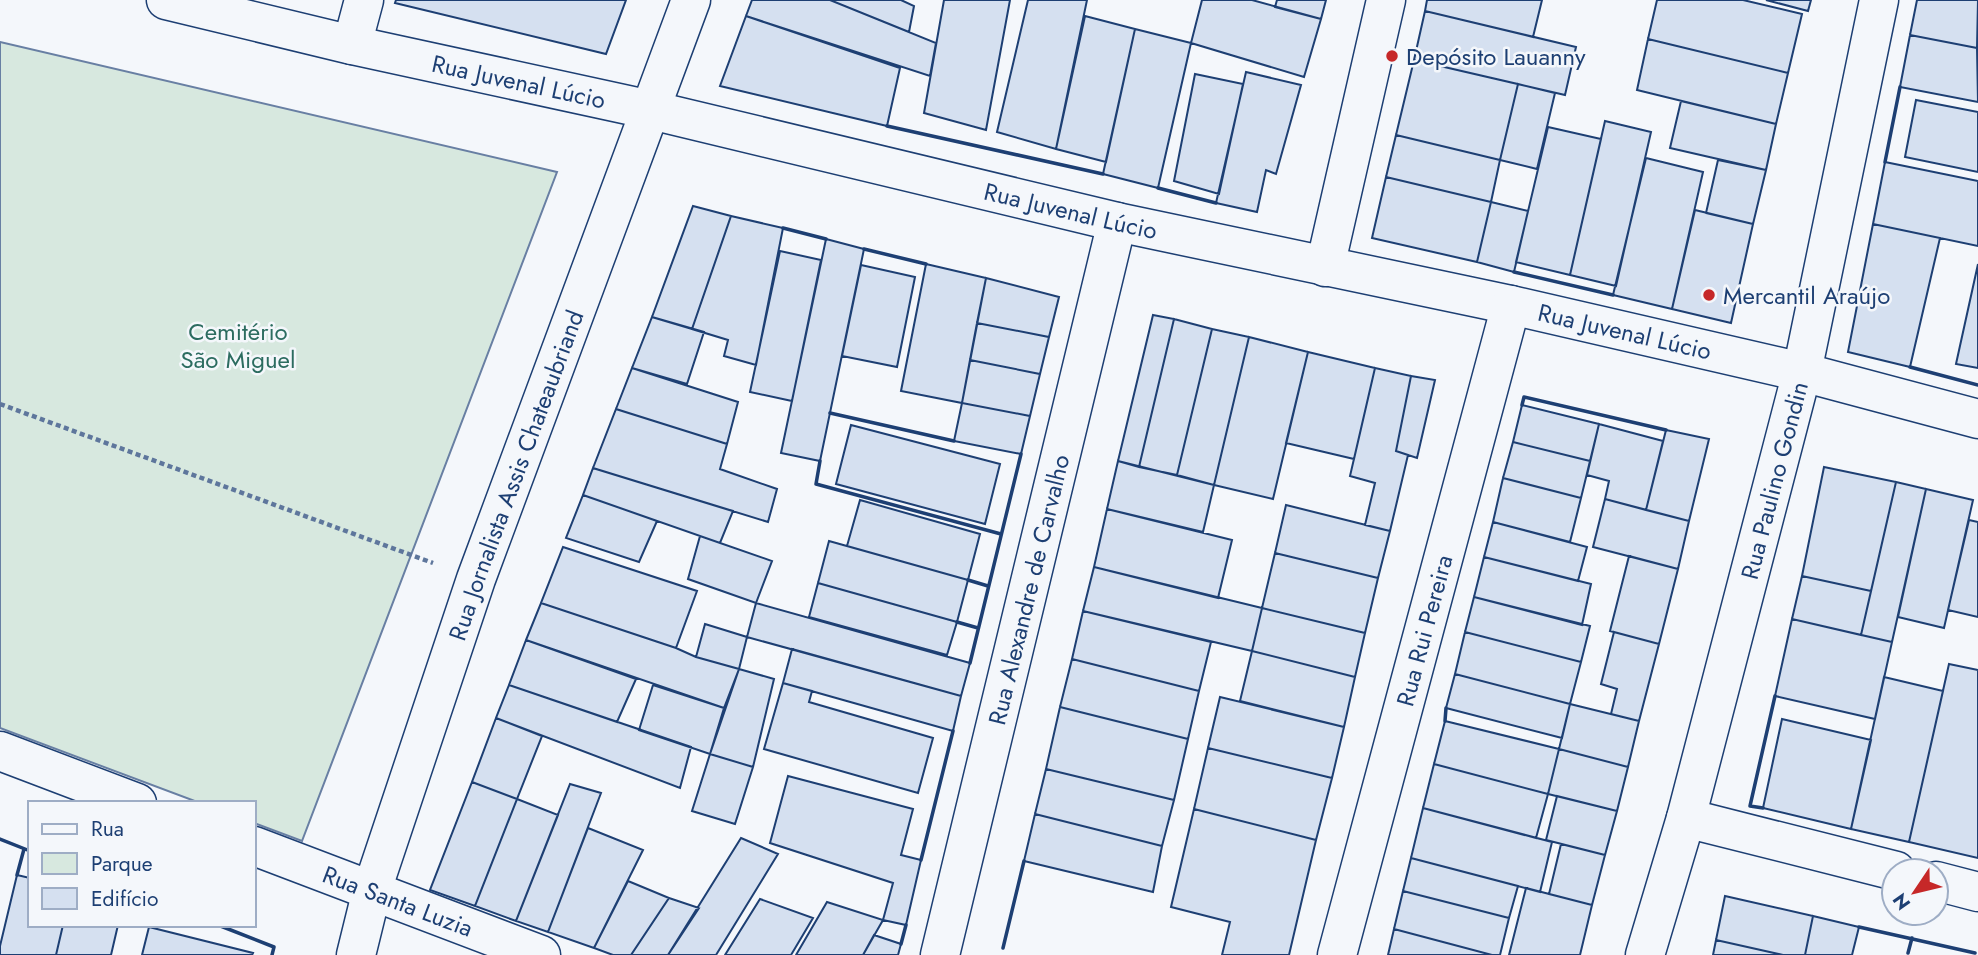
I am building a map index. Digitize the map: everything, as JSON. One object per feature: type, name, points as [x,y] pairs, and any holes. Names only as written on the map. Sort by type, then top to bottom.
[{"type":"street","name":"Rua Juvenal Lúcio","points":[[166,0],[352,45],[651,110],[1116,222],[1511,304],[1802,372],[1978,419]]},
{"type":"street","points":[[352,45],[364,0]]},
{"type":"street","name":"Rua Jornalista Assis Chateaubriand","points":[[356,955],[372,890],[476,579],[691,0]]},
{"type":"street","points":[[1325,267],[1386,0]]},
{"type":"street","name":"Rua Paulino Gondin","points":[[1645,955],[1686,818],[1802,372],[1879,0]]},
{"type":"street","name":"Rua Alexandre de Carvalho","points":[[940,955],[1116,222]]},
{"type":"street","name":"Rua Rui Pereira","points":[[1337,955],[1511,304]]},
{"type":"street","points":[[0,751],[132,801]]},
{"type":"street","points":[[1686,818],[1880,867]]},
{"type":"street","name":"Rua Santa Luzia","points":[[256,847],[541,955]]},
{"type":"street","points":[[1950,885],[1978,892]]},
{"type":"path","points":[[0,404],[476,579]]},
{"type":"green space","name":"Cemitério São Miguel","points":[[0,42],[557,172],[302,841],[256,824],[256,801],[195,801],[0,728]]},
{"type":"building","points":[[396,0],[626,0],[606,54],[395,3]]},
{"type":"building","points":[[752,0],[830,0],[936,43],[930,76],[746,16]]},
{"type":"building","points":[[830,0],[901,0],[914,6],[909,32]]},
{"type":"building","points":[[944,0],[1010,0],[986,130],[924,113]]},
{"type":"building","points":[[1028,0],[1087,0],[1056,149],[997,132]]},
{"type":"building","points":[[1202,0],[1252,0],[1321,19],[1304,77],[1191,43]]},
{"type":"building","points":[[1277,0],[1326,0],[1321,19],[1275,7]]},
{"type":"building","points":[[1427,0],[1542,0],[1533,37],[1425,11]]},
{"type":"building","points":[[1657,0],[1743,0],[1802,14],[1788,73],[1648,39]]},
{"type":"building","points":[[1766,0],[1811,0],[1808,11]]},
{"type":"building","points":[[1917,0],[1978,0],[1977,48],[1910,35]]},
{"type":"building","points":[[1425,11],[1576,47],[1565,95],[1414,60]]},
{"type":"building","points":[[746,16],[900,68],[887,126],[720,86]]},
{"type":"building","points":[[1085,16],[1135,29],[1106,162],[1056,149]]},
{"type":"building","points":[[1135,29],[1191,43],[1158,188],[1103,174]]},
{"type":"building","points":[[1910,35],[1977,48],[1978,102],[1900,87]]},
{"type":"building","points":[[1648,39],[1788,73],[1776,124],[1637,90]]},
{"type":"building","points":[[1414,60],[1518,84],[1500,160],[1396,135]]},
{"type":"building","points":[[1246,72],[1301,85],[1276,174],[1266,170],[1257,212],[1216,203]]},
{"type":"building","points":[[1195,74],[1243,84],[1219,194],[1174,181]]},
{"type":"building","points":[[1518,84],[1555,93],[1537,169],[1500,160]]},
{"type":"building","points":[[1916,100],[1978,112],[1978,172],[1905,157]]},
{"type":"building","points":[[1681,101],[1776,124],[1766,170],[1670,148]]},
{"type":"building","points":[[1605,121],[1651,132],[1616,286],[1570,275]]},
{"type":"building","points":[[1548,127],[1601,139],[1570,275],[1516,262]]},
{"type":"building","points":[[1396,135],[1500,160],[1491,202],[1386,177]]},
{"type":"building","points":[[1646,158],[1703,172],[1672,309],[1613,295]]},
{"type":"building","points":[[1718,160],[1766,170],[1753,224],[1706,213]]},
{"type":"building","points":[[1885,162],[1978,181],[1978,246],[1873,224]]},
{"type":"building","points":[[1386,177],[1491,202],[1477,262],[1372,238]]},
{"type":"building","points":[[1491,202],[1528,211],[1514,272],[1477,262]]},
{"type":"building","points":[[693,206],[731,216],[692,329],[652,317]]},
{"type":"building","points":[[1695,210],[1753,224],[1731,323],[1672,309]]},
{"type":"building","points":[[731,216],[783,228],[756,365],[724,356],[728,340],[692,329]]},
{"type":"building","points":[[1873,224],[1940,238],[1910,367],[1848,352]]},
{"type":"building","points":[[826,239],[864,249],[820,461],[781,453]]},
{"type":"building","points":[[780,251],[821,260],[792,401],[750,392]]},
{"type":"building","points":[[926,264],[986,278],[962,403],[901,391]]},
{"type":"building","points":[[1978,264],[1978,368],[1956,364]]},
{"type":"building","points":[[861,265],[915,277],[897,367],[842,356]]},
{"type":"building","points":[[986,278],[1059,297],[1049,337],[977,323]]},
{"type":"building","points":[[1153,315],[1174,319],[1139,467],[1118,461]]},
{"type":"building","points":[[652,317],[704,332],[687,384],[632,368]]},
{"type":"building","points":[[1174,319],[1212,329],[1177,475],[1139,467]]},
{"type":"building","points":[[977,323],[1049,337],[1040,374],[970,360]]},
{"type":"building","points":[[1212,329],[1249,337],[1214,485],[1177,475]]},
{"type":"building","points":[[1249,337],[1308,352],[1273,499],[1214,485]]},
{"type":"building","points":[[1308,352],[1375,368],[1354,459],[1286,443]]},
{"type":"building","points":[[970,360],[1040,374],[1030,416],[962,403]]},
{"type":"building","points":[[632,368],[738,402],[727,444],[616,409]]},
{"type":"building","points":[[1375,368],[1411,376],[1396,451],[1408,455],[1390,531],[1365,525],[1375,483],[1350,476]]},
{"type":"building","points":[[1411,376],[1435,380],[1417,458],[1396,451]]},
{"type":"building","points":[[962,403],[1030,416],[1021,454],[954,441]]},
{"type":"building","points":[[1522,405],[1599,424],[1590,461],[1513,442]]},
{"type":"building","points":[[616,409],[727,444],[720,469],[777,489],[768,522],[593,468]]},
{"type":"building","points":[[1599,424],[1663,441],[1646,510],[1605,499],[1609,481],[1587,475]]},
{"type":"building","points":[[851,425],[1000,464],[985,524],[836,484]]},
{"type":"building","points":[[1666,430],[1709,439],[1689,521],[1646,510]]},
{"type":"building","points":[[1513,442],[1590,461],[1581,498],[1503,478]]},
{"type":"building","points":[[1118,461],[1214,485],[1203,532],[1107,509]]},
{"type":"building","points":[[1824,467],[1896,482],[1871,591],[1802,576]]},
{"type":"building","points":[[593,468],[733,511],[720,543],[583,495]]},
{"type":"building","points":[[1503,478],[1581,498],[1570,542],[1493,522]]},
{"type":"building","points":[[1896,482],[1926,489],[1892,642],[1861,635]]},
{"type":"building","points":[[1926,489],[1973,500],[1944,628],[1898,617]]},
{"type":"building","points":[[583,495],[657,521],[639,562],[566,538]]},
{"type":"building","points":[[1605,499],[1689,521],[1678,569],[1593,547]]},
{"type":"building","points":[[860,500],[980,534],[968,580],[847,546]]},
{"type":"building","points":[[1286,505],[1390,531],[1378,578],[1275,553]]},
{"type":"building","points":[[1107,509],[1232,540],[1218,598],[1094,567]]},
{"type":"building","points":[[1969,520],[1978,522],[1978,617],[1948,610]]},
{"type":"building","points":[[1493,522],[1587,547],[1578,581],[1484,557]]},
{"type":"building","points":[[700,536],[772,561],[756,603],[688,579]]},
{"type":"building","points":[[829,541],[968,580],[957,622],[818,583]]},
{"type":"building","points":[[563,547],[697,591],[676,648],[541,603]]},
{"type":"building","points":[[1275,553],[1378,578],[1365,633],[1262,608]]},
{"type":"building","points":[[1629,556],[1678,569],[1659,644],[1610,631]]},
{"type":"building","points":[[1484,557],[1591,584],[1582,625],[1474,597]]},
{"type":"building","points":[[1094,567],[1262,608],[1252,651],[1083,611]]},
{"type":"building","points":[[1802,576],[1871,591],[1861,635],[1792,619]]},
{"type":"building","points":[[818,583],[957,622],[947,655],[809,617]]},
{"type":"building","points":[[1474,597],[1590,626],[1581,662],[1465,632]]},
{"type":"building","points":[[541,603],[696,657],[739,669],[724,708],[526,640]]},
{"type":"building","points":[[756,603],[970,663],[961,696],[747,637]]},
{"type":"building","points":[[1262,608],[1365,633],[1355,677],[1252,651]]},
{"type":"building","points":[[1083,611],[1211,642],[1199,691],[1072,659]]},
{"type":"building","points":[[1792,619],[1892,642],[1875,719],[1775,696]]},
{"type":"building","points":[[705,624],[747,637],[739,669],[696,657]]},
{"type":"building","points":[[1465,632],[1581,662],[1570,704],[1455,674]]},
{"type":"building","points":[[1614,632],[1659,644],[1639,721],[1611,714],[1617,689],[1601,684]]},
{"type":"building","points":[[526,640],[636,679],[617,722],[509,685]]},
{"type":"building","points":[[792,649],[961,696],[953,731],[783,683]]},
{"type":"building","points":[[1252,651],[1355,677],[1344,727],[1240,701]]},
{"type":"building","points":[[1072,659],[1199,691],[1188,739],[1060,707]]},
{"type":"building","points":[[1949,664],[1978,670],[1978,858],[1909,842]]},
{"type":"building","points":[[739,669],[774,679],[753,767],[710,754]]},
{"type":"building","points":[[1455,674],[1570,704],[1562,738],[1446,708]]},
{"type":"building","points":[[1884,677],[1943,691],[1909,842],[1851,829]]},
{"type":"building","points":[[783,683],[812,691],[809,702],[933,738],[918,793],[764,749]]},
{"type":"building","points":[[509,685],[691,747],[680,788],[496,718]]},
{"type":"building","points":[[653,685],[724,708],[710,754],[639,730]]},
{"type":"building","points":[[1220,697],[1344,727],[1332,778],[1208,748]]},
{"type":"building","points":[[1570,704],[1639,721],[1628,767],[1559,749]]},
{"type":"building","points":[[1060,707],[1188,739],[1174,800],[1046,769]]},
{"type":"building","points":[[496,718],[542,736],[517,799],[472,782]]},
{"type":"building","points":[[1782,719],[1871,740],[1851,829],[1763,808]]},
{"type":"building","points":[[1445,721],[1559,749],[1548,794],[1434,764]]},
{"type":"building","points":[[1208,748],[1332,778],[1316,840],[1194,809]]},
{"type":"building","points":[[1559,749],[1628,767],[1617,811],[1548,794]]},
{"type":"building","points":[[710,754],[753,767],[735,824],[692,811]]},
{"type":"building","points":[[1434,764],[1548,794],[1536,838],[1423,808]]},
{"type":"building","points":[[1046,769],[1174,800],[1162,846],[1035,814]]},
{"type":"building","points":[[788,776],[913,809],[901,855],[921,860],[906,925],[883,920],[893,883],[770,843]]},
{"type":"building","points":[[472,782],[517,799],[475,906],[430,890]]},
{"type":"building","points":[[570,784],[601,793],[548,932],[516,921]]},
{"type":"building","points":[[1557,796],[1617,811],[1605,855],[1546,840]]},
{"type":"building","points":[[517,799],[558,815],[516,921],[475,906]]},
{"type":"building","points":[[1423,808],[1552,842],[1540,892],[1411,858]]},
{"type":"building","points":[[1194,809],[1316,840],[1289,955],[1222,955],[1230,922],[1171,907]]},
{"type":"building","points":[[1035,814],[1162,846],[1153,892],[1024,861]]},
{"type":"building","points":[[588,828],[643,850],[594,948],[548,932]]},
{"type":"building","points":[[741,838],[778,854],[716,955],[668,955]]},
{"type":"building","points":[[1561,844],[1605,855],[1592,905],[1549,894]]},
{"type":"building","points":[[1411,858],[1518,886],[1509,918],[1403,891]]},
{"type":"building","points":[[17,875],[28,878],[28,927],[63,927],[56,955],[0,955]]},
{"type":"building","points":[[628,881],[669,898],[631,955],[613,955],[594,948]]},
{"type":"building","points":[[1526,888],[1592,905],[1580,955],[1509,955]]},
{"type":"building","points":[[1403,891],[1509,918],[1500,955],[1394,929]]},
{"type":"building","points":[[1725,896],[1813,916],[1805,955],[1783,955],[1716,940]]},
{"type":"building","points":[[669,898],[699,908],[668,955],[631,955]]},
{"type":"building","points":[[760,899],[813,918],[791,955],[725,955]]},
{"type":"building","points":[[827,902],[883,920],[863,955],[796,955]]},
{"type":"building","points":[[1813,916],[1859,927],[1852,955],[1805,955]]},
{"type":"building","points":[[63,927],[118,927],[111,955],[56,955]]},
{"type":"building","points":[[149,927],[253,953],[142,955]]},
{"type":"building","points":[[1394,929],[1492,955],[1388,955]]},
{"type":"building","points":[[874,935],[901,944],[898,955],[863,955]]},
{"type":"building","points":[[1716,940],[1783,955],[1713,955]]},
{"type":"wall","points":[[1885,162],[1900,87]]},
{"type":"wall","points":[[887,126],[1103,174]]},
{"type":"wall","points":[[1158,188],[1216,203]]},
{"type":"wall","points":[[783,228],[826,239]]},
{"type":"wall","points":[[864,249],[926,264]]},
{"type":"wall","points":[[1514,272],[1613,295]]},
{"type":"wall","points":[[1910,367],[1978,385]]},
{"type":"wall","points":[[1522,405],[1524,397],[1666,430]]},
{"type":"wall","points":[[830,413],[954,441]]},
{"type":"wall","points":[[970,663],[1021,454]]},
{"type":"wall","points":[[820,461],[816,484],[1001,534]]},
{"type":"wall","points":[[968,580],[988,586]]},
{"type":"wall","points":[[957,622],[978,628]]},
{"type":"wall","points":[[1763,808],[1750,806],[1775,696]]},
{"type":"wall","points":[[1445,721],[1446,708]]},
{"type":"wall","points":[[921,860],[953,731]]},
{"type":"wall","points":[[0,839],[28,850]]},
{"type":"wall","points":[[17,875],[24,849]]},
{"type":"wall","points":[[1003,948],[1024,861]]},
{"type":"wall","points":[[901,944],[906,925]]},
{"type":"wall","points":[[223,927],[274,947],[272,955]]},
{"type":"wall","points":[[1859,927],[1975,953]]},
{"type":"wall","points":[[1908,953],[1912,938]]},
{"type":"place","name":"Depósito Lauanny","points":[[1392,56]]},
{"type":"place","name":"Mercantil Araújo","points":[[1709,295]]}]
